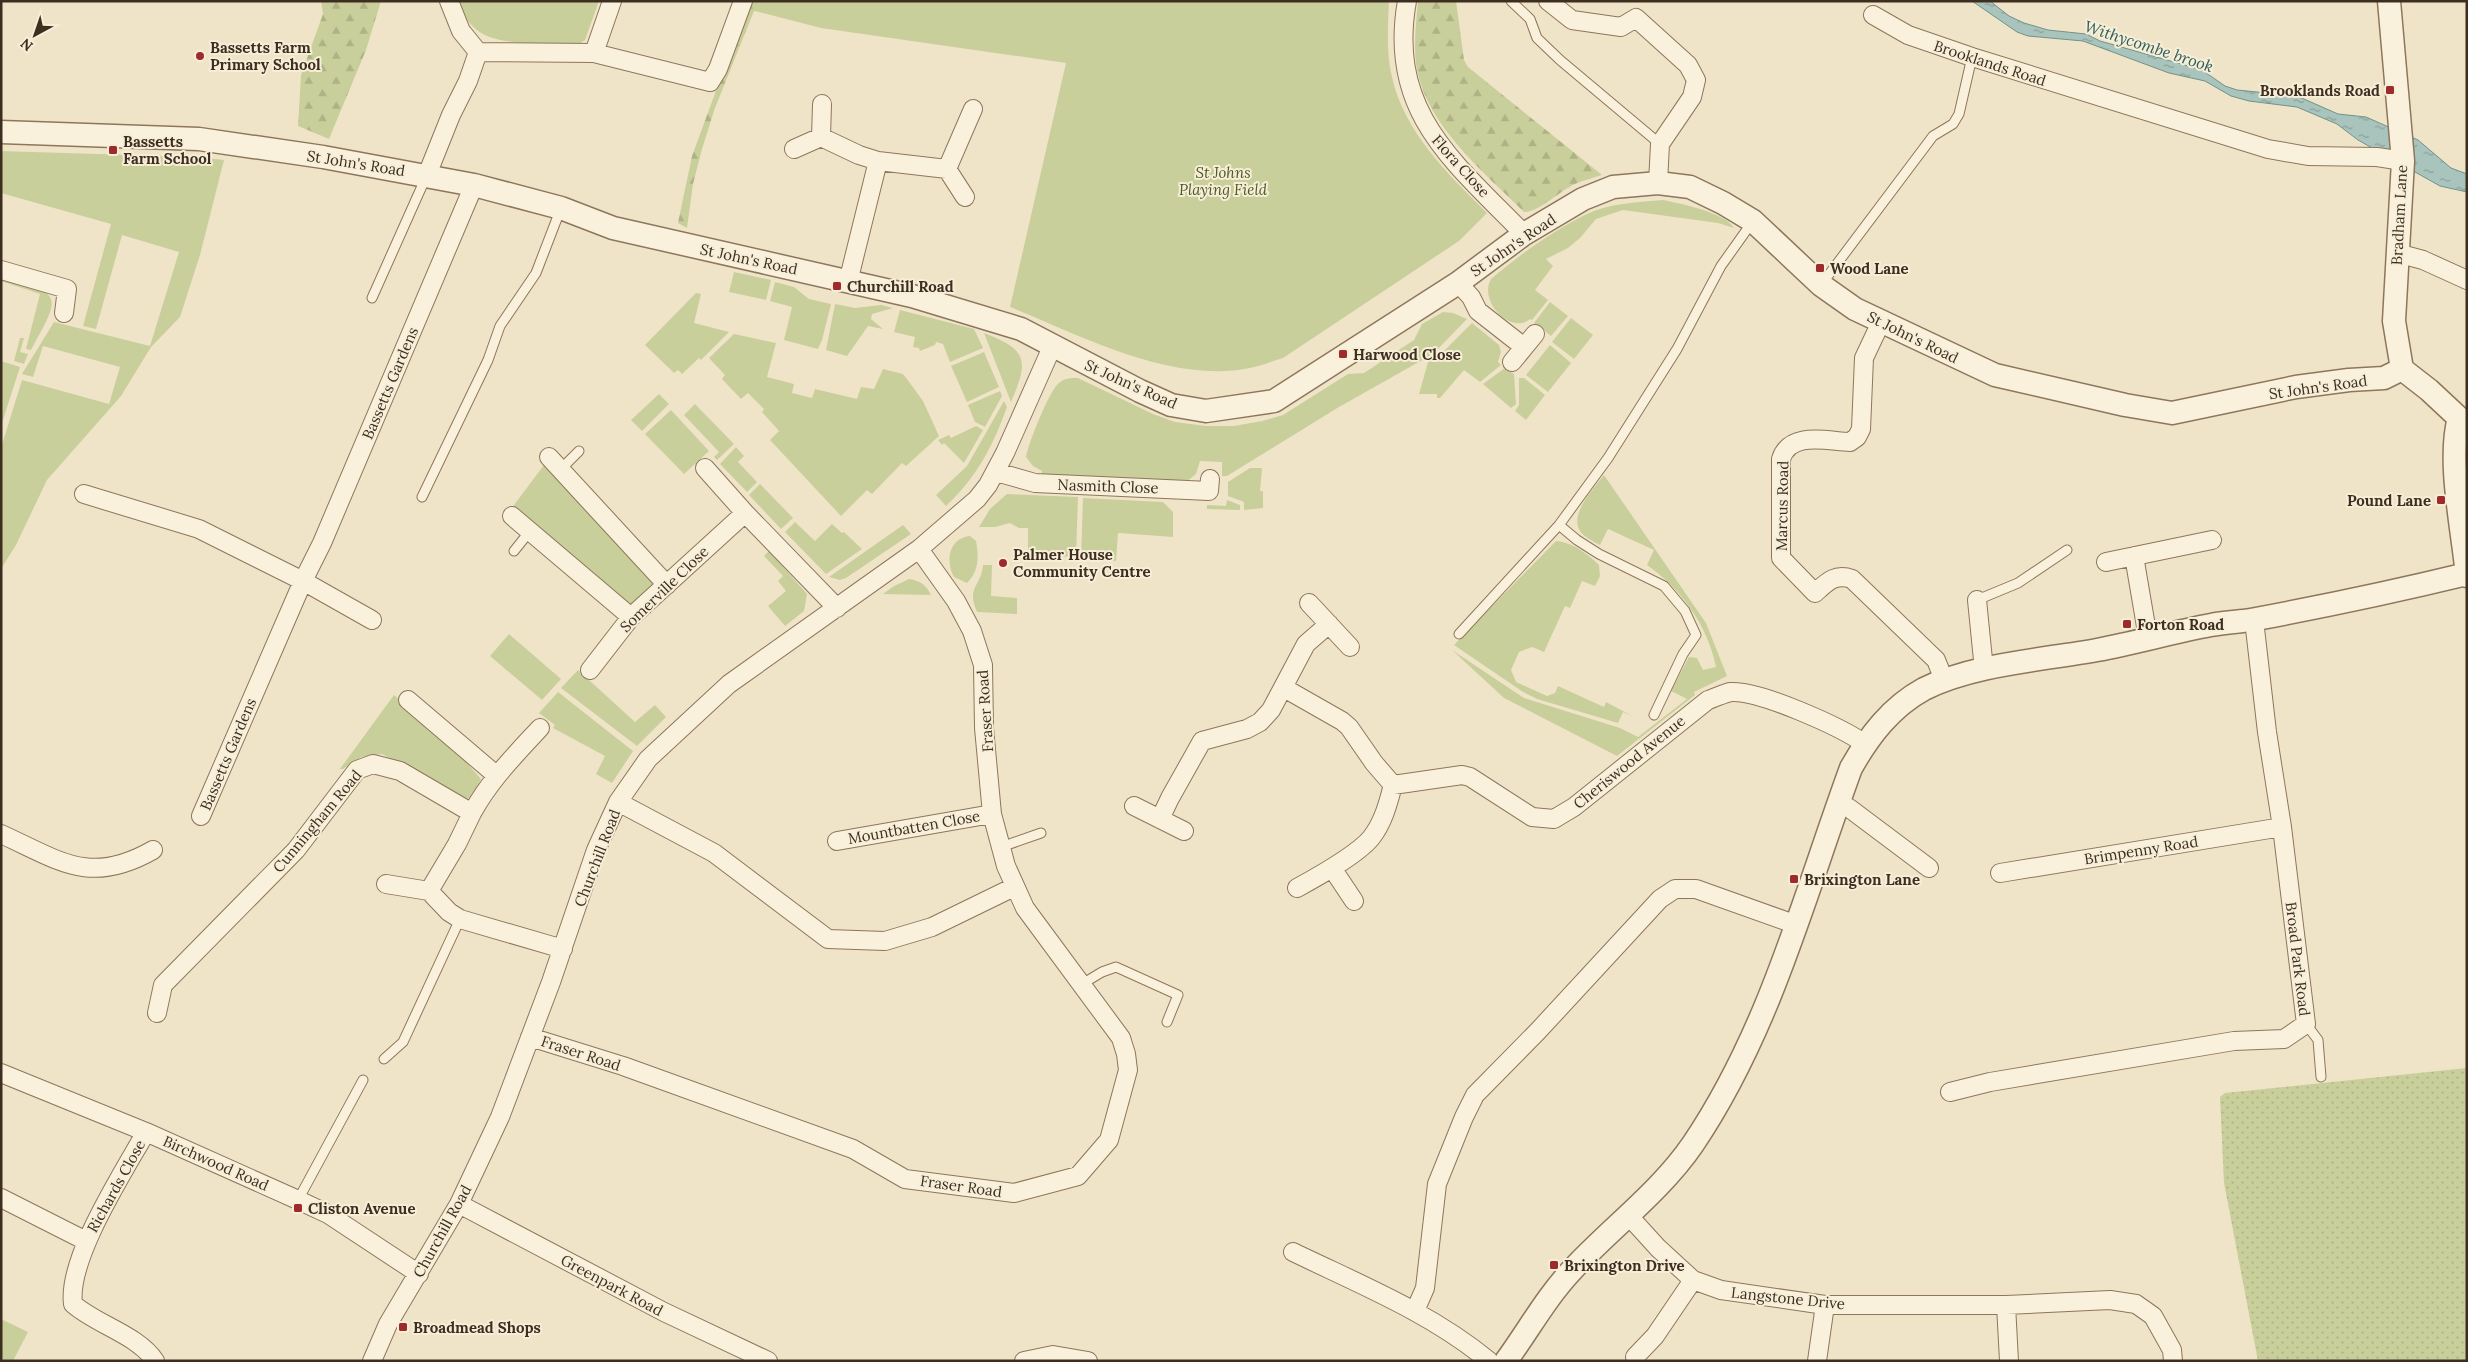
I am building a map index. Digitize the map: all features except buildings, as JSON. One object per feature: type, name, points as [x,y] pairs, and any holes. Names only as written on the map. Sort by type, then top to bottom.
[{"type":"street","points":[[449,1],[461,31],[478,52]]},
{"type":"street","points":[[594,53],[612,1]]},
{"type":"street","points":[[478,52],[594,53],[710,82],[718,69],[742,1]]},
{"type":"street","name":"Flora Close","points":[[1407,1],[1402,34],[1406,76],[1419,113],[1453,161],[1524,234]]},
{"type":"street","points":[[1548,1],[1572,20],[1621,27],[1636,18],[1688,65],[1696,80],[1692,97],[1660,144],[1658,183]]},
{"type":"street","name":"Bradham Lane","points":[[2389,1],[2403,162],[2394,321],[2402,369]]},
{"type":"street","name":"Brooklands Road","points":[[1873,16],[1908,35],[1972,57],[2268,150],[2308,156],[2377,157],[2403,162]]},
{"type":"street","points":[[427,175],[451,116],[468,81],[478,52]]},
{"type":"street","points":[[821,138],[822,104]]},
{"type":"street","points":[[947,170],[973,109]]},
{"type":"street","name":"St John's Road","points":[[1,132],[198,139],[427,175],[474,185],[561,208],[576,216],[622,230],[912,296],[1021,329],[1052,347],[1171,405],[1206,411],[1274,402],[1458,282],[1524,234],[1583,198],[1613,187],[1658,183],[1690,187],[1723,203],[1753,221],[1821,284],[1856,309],[1995,375],[2125,405],[2172,413],[2296,387],[2348,380],[2384,378],[2402,369]]},
{"type":"street","points":[[794,149],[821,138],[859,155],[878,161],[947,170],[965,197]]},
{"type":"street","points":[[848,282],[878,161]]},
{"type":"street","name":"Bassetts Gardens","points":[[201,816],[303,581],[326,535],[474,185]]},
{"type":"street","points":[[2397,253],[2423,260],[2467,280]]},
{"type":"street","points":[[1,270],[67,289],[64,313]]},
{"type":"street","points":[[1458,282],[1471,297],[1478,311],[1530,341],[1512,362]]},
{"type":"street","name":"Marcus Road","points":[[1881,322],[1864,358],[1861,429],[1857,437],[1850,442],[1797,441],[1788,446],[1783,452],[1781,459],[1781,558],[1815,593],[1831,579],[1842,575],[1852,579],[1936,660],[1944,680]]},
{"type":"street","name":"Churchill Road","points":[[375,1360],[388,1324],[459,1204],[500,1118],[563,949],[596,850],[618,802],[648,759],[729,684],[919,549],[976,499],[996,472],[1023,416],[1052,347]]},
{"type":"street","points":[[1506,1361],[1571,1270],[1628,1215],[1693,1144],[1735,1071],[1771,998],[1851,768],[1865,744],[1882,722],[1905,702],[1944,680],[1984,670],[2098,650],[2214,625],[2254,620],[2467,575],[2458,504],[2455,438],[2463,418],[2402,369]]},
{"type":"street","points":[[555,463],[667,585]]},
{"type":"street","points":[[705,468],[745,513],[837,608]]},
{"type":"street","name":"Nasmith Close","points":[[996,472],[1035,483],[1209,490],[1210,479]]},
{"type":"street","points":[[84,494],[200,529],[303,581],[372,620]]},
{"type":"street","name":"Somerville Close","points":[[590,670],[631,617],[745,513]]},
{"type":"street","points":[[512,516],[631,617]]},
{"type":"street","points":[[2106,562],[2212,540]]},
{"type":"street","name":"Fraser Road","points":[[530,1036],[623,1066],[853,1149],[905,1179],[1014,1193],[1078,1176],[1109,1140],[1128,1070],[1121,1038],[1025,908],[1014,887],[992,814],[984,728],[983,665],[972,631],[956,600],[919,549]]},
{"type":"street","points":[[2134,556],[2148,638]]},
{"type":"street","points":[[1977,600],[1984,670]]},
{"type":"street","points":[[1309,603],[1350,647]]},
{"type":"street","name":"Broad Park Road","points":[[1950,1092],[1990,1082],[2234,1041],[2284,1039],[2306,1024],[2254,620]]},
{"type":"street","points":[[1160,819],[1202,741],[1247,729],[1260,722],[1271,710],[1284,688],[1306,644],[1329,624]]},
{"type":"street","points":[[1284,688],[1342,720],[1393,785],[1383,818],[1370,839],[1332,868],[1298,888]]},
{"type":"street","name":"Cheriswood Avenue","points":[[1393,785],[1462,775],[1470,777],[1532,817],[1554,818],[1574,808],[1708,700],[1730,692],[1763,698],[1780,704],[1852,735],[1865,744]]},
{"type":"street","points":[[408,700],[496,775]]},
{"type":"street","points":[[429,891],[457,844],[484,791],[496,775],[540,728]]},
{"type":"street","name":"Cunningham Road","points":[[157,1013],[163,985],[296,850],[358,770],[373,764],[400,770],[472,814]]},
{"type":"street","points":[[618,802],[714,853],[828,939],[885,941],[932,927],[1014,887]]},
{"type":"street","points":[[1838,804],[1850,808],[1929,868]]},
{"type":"street","points":[[1134,806],[1184,832]]},
{"type":"street","name":"Mountbatten Close","points":[[837,841],[992,814]]},
{"type":"street","name":"Brimpenny Road","points":[[2000,873],[2282,827]]},
{"type":"street","points":[[1,834],[66,863],[86,869],[106,869],[134,861],[153,850]]},
{"type":"street","points":[[1332,868],[1354,901]]},
{"type":"street","points":[[386,884],[429,891],[448,912],[460,919],[563,949]]},
{"type":"street","points":[[1415,1311],[1425,1288],[1438,1184],[1464,1116],[1475,1094],[1538,1031],[1660,899],[1675,889],[1696,889],[1797,925]]},
{"type":"street","name":"Birchwood Road","points":[[1,1074],[146,1132],[298,1200],[335,1219],[419,1274]]},
{"type":"street","name":"Richards Close","points":[[146,1132],[86,1241],[72,1292],[74,1304],[86,1315],[140,1345],[155,1361]]},
{"type":"street","name":"Richards Close","points":[[1,1198],[86,1241]]},
{"type":"street","name":"Greenpark Road","points":[[459,1204],[664,1312],[768,1361]]},
{"type":"street","name":"Langstone Drive","points":[[1628,1215],[1658,1248],[1693,1280],[1721,1290],[1825,1305],[2006,1305],[2110,1300],[2136,1304],[2153,1316],[2172,1350],[2173,1361]]},
{"type":"street","points":[[1293,1252],[1415,1311],[1472,1346],[1489,1361]]},
{"type":"street","points":[[1635,1359],[1656,1336],[1693,1280]]},
{"type":"street","points":[[1817,1361],[1825,1305]]},
{"type":"street","points":[[2006,1305],[2009,1361]]},
{"type":"street","points":[[1024,1361],[1053,1355],[1088,1361]]},
{"type":"lane","points":[[1511,1],[1530,19],[1537,38],[1560,60],[1660,144]]},
{"type":"lane","points":[[1821,284],[1933,136],[1953,124],[1959,114],[1972,57]]},
{"type":"lane","points":[[372,298],[427,175]]},
{"type":"lane","points":[[422,497],[488,360],[500,326],[536,273],[561,208]]},
{"type":"lane","points":[[1459,634],[1560,525],[1608,458],[1678,349],[1720,266],[1753,221]]},
{"type":"lane","points":[[555,463],[579,451]]},
{"type":"lane","points":[[1560,525],[1577,540],[1599,554],[1664,586],[1685,611],[1696,635],[1682,654],[1654,715]]},
{"type":"lane","points":[[514,551],[530,531]]},
{"type":"lane","points":[[1977,600],[2018,583],[2067,550]]},
{"type":"lane","points":[[1001,847],[1041,833]]},
{"type":"lane","points":[[384,1059],[403,1042],[460,919]]},
{"type":"lane","points":[[1082,984],[1102,972],[1116,967],[1178,995],[1167,1022]]},
{"type":"lane","points":[[2306,1024],[2318,1040],[2321,1078]]},
{"type":"lane","points":[[298,1200],[363,1080]]},
{"type":"green space","points":[[321,1],[381,1],[366,50],[329,139],[298,126],[301,75],[323,14]]},
{"type":"green space","points":[[456,1],[599,1],[585,40],[577,45],[510,42],[486,35],[471,24],[462,13]]},
{"type":"green space","points":[[749,1],[760,1],[754,11],[715,108],[693,184],[687,228],[678,223],[692,156]]},
{"type":"green space","name":"St Johns Playing Field","points":[[751,1],[1389,1],[1389,59],[1398,97],[1417,134],[1443,168],[1487,213],[1459,241],[1283,358],[1250,368],[1220,371],[1189,369],[1158,363],[1097,343],[1010,307],[1066,63],[821,28],[747,9]]},
{"type":"green space","points":[[1418,1],[1456,1],[1464,60],[1468,67],[1602,175],[1575,184],[1536,209],[1524,212],[1460,148],[1445,130],[1433,111],[1423,91],[1417,70],[1415,36]]},
{"type":"green space","points":[[1,151],[196,157],[224,160],[200,255],[180,317],[151,347],[121,396],[47,480],[16,545],[1,569],[1,448],[22,380],[109,404],[120,367],[43,346],[33,377],[22,374],[54,322],[150,346],[179,252],[122,235],[96,329],[83,326],[111,224],[1,193]]},
{"type":"green space","points":[[1663,200],[1712,213],[1729,222],[1734,228],[1718,223],[1623,210],[1596,219],[1580,238],[1568,248],[1546,259],[1553,266],[1535,290],[1548,300],[1532,320],[1514,323],[1499,314],[1493,306],[1488,288],[1491,279],[1550,235],[1575,220],[1605,207]]},
{"type":"green space","points":[[734,272],[771,280],[766,300],[729,292]]},
{"type":"green space","points":[[1,276],[36,288],[46,293],[51,299],[48,317],[31,350],[26,349],[40,294],[1,281]]},
{"type":"green space","points":[[775,282],[794,287],[809,299],[831,304],[818,349],[784,340],[792,307],[770,301]]},
{"type":"green space","points":[[696,293],[701,294],[694,323],[729,332],[701,360],[699,358],[682,374],[678,370],[674,373],[645,345]]},
{"type":"green space","points":[[1550,302],[1568,316],[1551,336],[1534,323]]},
{"type":"green space","points":[[835,304],[855,308],[881,305],[893,308],[872,314],[871,319],[883,329],[868,326],[847,356],[826,350]]},
{"type":"green space","points":[[900,310],[974,329],[983,348],[950,362],[943,344],[936,342],[935,345],[920,351],[919,348],[913,347],[915,337],[894,332]]},
{"type":"green space","points":[[1443,312],[1453,313],[1467,319],[1433,354],[1339,407],[1227,476],[1222,476],[1222,462],[1200,461],[1196,474],[1186,482],[1042,476],[1042,471],[1033,466],[1026,457],[1035,429],[1050,395],[1059,383],[1066,379],[1078,378],[1153,414],[1175,422],[1206,426],[1234,426],[1283,415],[1348,374],[1364,373],[1414,340],[1422,324]]},
{"type":"green space","points":[[1571,318],[1593,335],[1574,359],[1552,342]]},
{"type":"green space","points":[[1472,323],[1499,345],[1501,352],[1498,362],[1501,365],[1480,382],[1464,370],[1440,398],[1437,398],[1437,394],[1419,394],[1428,362],[1438,357]]},
{"type":"green space","points":[[984,333],[1009,345],[1017,351],[1021,358],[1021,376],[1011,402]]},
{"type":"green space","points":[[734,334],[776,343],[767,377],[794,384],[792,393],[812,398],[815,389],[857,399],[861,387],[874,389],[883,369],[903,374],[923,401],[939,436],[906,466],[902,463],[872,494],[867,490],[841,516],[770,440],[779,431],[762,412],[764,409],[748,393],[741,399],[722,379],[725,375],[709,358]]},
{"type":"green space","points":[[20,338],[24,338],[20,352],[28,354],[24,364],[14,361]]},
{"type":"green space","points":[[1550,345],[1571,363],[1548,392],[1526,375]]},
{"type":"green space","points":[[984,352],[999,387],[967,402],[951,366]]},
{"type":"green space","points":[[1,361],[20,367],[1,426]]},
{"type":"green space","points":[[1505,368],[1514,374],[1516,404],[1511,408],[1483,384]]},
{"type":"green space","points":[[1519,378],[1524,378],[1545,395],[1526,420],[1515,411],[1519,405]]},
{"type":"green space","points":[[1000,391],[1002,396],[985,427],[975,422],[968,405]]},
{"type":"green space","points":[[659,394],[669,404],[642,431],[631,420]]},
{"type":"green space","points":[[1004,401],[1007,407],[981,464],[965,486],[946,506],[936,495],[967,466]]},
{"type":"green space","points":[[695,404],[734,444],[717,460],[714,457],[719,452],[684,415]]},
{"type":"green space","points":[[671,410],[709,451],[684,474],[645,434]]},
{"type":"green space","points":[[976,426],[983,430],[964,463],[944,443],[942,445],[938,440],[949,435],[951,438]]},
{"type":"green space","points":[[736,447],[744,456],[738,462],[757,482],[747,492],[720,464]]},
{"type":"green space","points":[[544,465],[652,581],[652,587],[635,604],[629,606],[511,509]]},
{"type":"green space","points":[[1250,468],[1262,468],[1260,491],[1263,491],[1263,508],[1244,510],[1244,502],[1228,496],[1228,482]]},
{"type":"green space","points":[[1604,475],[1706,623],[1727,676],[1694,692],[1695,695],[1617,756],[1504,698],[1452,650],[1524,698],[1620,728],[1638,737],[1687,699],[1671,691],[1689,657],[1697,658],[1703,670],[1716,667],[1707,637],[1700,623],[1682,597],[1647,565],[1654,550],[1608,529],[1600,545],[1580,531],[1577,524],[1580,509]]},
{"type":"green space","points":[[760,484],[793,518],[781,529],[749,495]]},
{"type":"green space","points":[[1007,494],[1078,497],[1076,557],[1028,555],[1028,528],[1019,528],[1010,523],[995,527],[979,527],[990,509]]},
{"type":"green space","points":[[1083,498],[1163,502],[1173,512],[1173,537],[1118,533],[1116,561],[1081,559]]},
{"type":"green space","points":[[1227,500],[1240,505],[1240,510],[1207,509],[1207,505],[1226,506]]},
{"type":"green space","points":[[795,522],[815,541],[832,524],[842,533],[844,532],[862,549],[826,574],[785,532]]},
{"type":"green space","points":[[903,525],[911,534],[846,578],[840,580],[829,577]]},
{"type":"green space","points":[[970,536],[976,541],[978,558],[974,574],[967,583],[954,577],[951,571],[950,558],[953,546],[957,541]]},
{"type":"green space","points":[[1556,541],[1574,546],[1590,557],[1599,565],[1600,576],[1595,586],[1582,581],[1570,608],[1565,606],[1544,652],[1532,647],[1519,652],[1511,670],[1516,682],[1547,696],[1555,693],[1558,686],[1604,707],[1606,702],[1634,717],[1623,712],[1618,723],[1537,699],[1523,692],[1454,645]]},
{"type":"green space","points":[[769,551],[807,594],[804,611],[785,626],[768,606],[786,591],[778,581],[783,576],[764,556]]},
{"type":"green space","points":[[983,565],[992,565],[991,596],[1017,598],[1017,614],[977,612],[973,597]]},
{"type":"green space","points":[[909,579],[923,584],[931,595],[883,594],[894,586]]},
{"type":"green space","points":[[509,634],[561,679],[542,700],[490,656]]},
{"type":"green space","points":[[578,670],[635,722],[655,705],[666,717],[637,746],[561,688]]},
{"type":"green space","points":[[558,692],[633,751],[612,783],[596,774],[605,756],[553,728],[555,725],[539,713]]},
{"type":"green space","points":[[394,695],[464,760],[481,779],[473,796],[467,799],[458,796],[382,754],[361,757],[340,769]]},
{"type":"green space","points":[[2467,1068],[2467,1361],[2258,1361],[2224,1183],[2220,1097],[2225,1093]]},
{"type":"green space","points":[[1,1319],[28,1332],[13,1361],[1,1361]]},
{"type":"water","points":[[1972,1],[1990,1],[2009,16],[2024,23],[2048,30],[2086,34],[2100,41],[2202,70],[2225,86],[2237,90],[2277,94],[2288,92],[2338,114],[2366,117],[2418,140],[2451,168],[2467,174],[2467,192],[2440,186],[2358,140],[2337,124],[2297,107],[2249,101],[2231,96],[2205,81],[2169,73],[2083,41],[2028,36],[2017,32]]},
{"type":"place","name":"Bassetts Farm Primary School","points":[[200,56]]},
{"type":"place","name":"Brooklands Road","points":[[2390,90]]},
{"type":"place","name":"Bassetts Farm School","points":[[113,150]]},
{"type":"place","name":"Wood Lane","points":[[1820,268]]},
{"type":"place","name":"Churchill Road","points":[[837,286]]},
{"type":"place","name":"Harwood Close","points":[[1343,354]]},
{"type":"place","name":"Pound Lane","points":[[2441,500]]},
{"type":"place","name":"Palmer House Community Centre","points":[[1003,563]]},
{"type":"place","name":"Forton Road","points":[[2127,624]]},
{"type":"place","name":"Brixington Lane","points":[[1794,879]]},
{"type":"place","name":"Cliston Avenue","points":[[298,1208]]},
{"type":"place","name":"Brixington Drive","points":[[1554,1265]]},
{"type":"place","name":"Broadmead Shops","points":[[403,1327]]},
{"type":"water label","name":"Withycombe brook","points":[[2149,46]]}]
